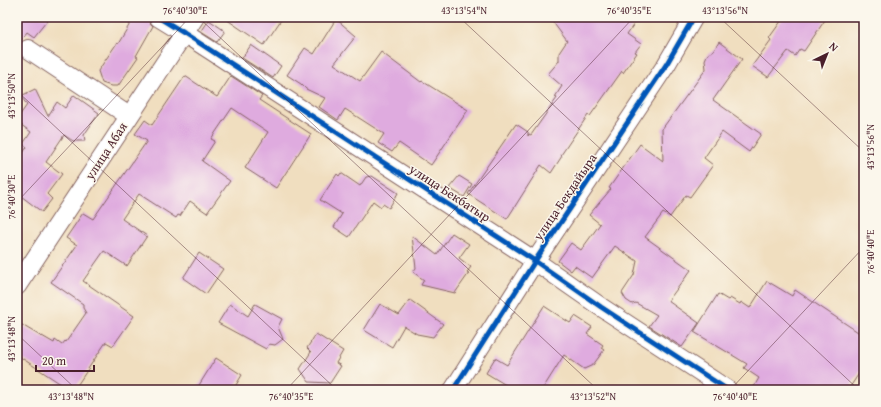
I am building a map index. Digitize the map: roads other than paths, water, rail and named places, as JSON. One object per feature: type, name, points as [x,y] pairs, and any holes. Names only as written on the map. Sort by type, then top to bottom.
[{"type":"street","name":"улица Бекбатыр","points":[[158,17],[535,261],[601,307],[728,390]]},
{"type":"street","name":"улица Абая","points":[[17,286],[195,17]]},
{"type":"street","name":"улица Бекдайыра","points":[[453,390],[535,261],[666,65],[694,17]]},
{"type":"street","points":[[28,49],[129,116]]}]
